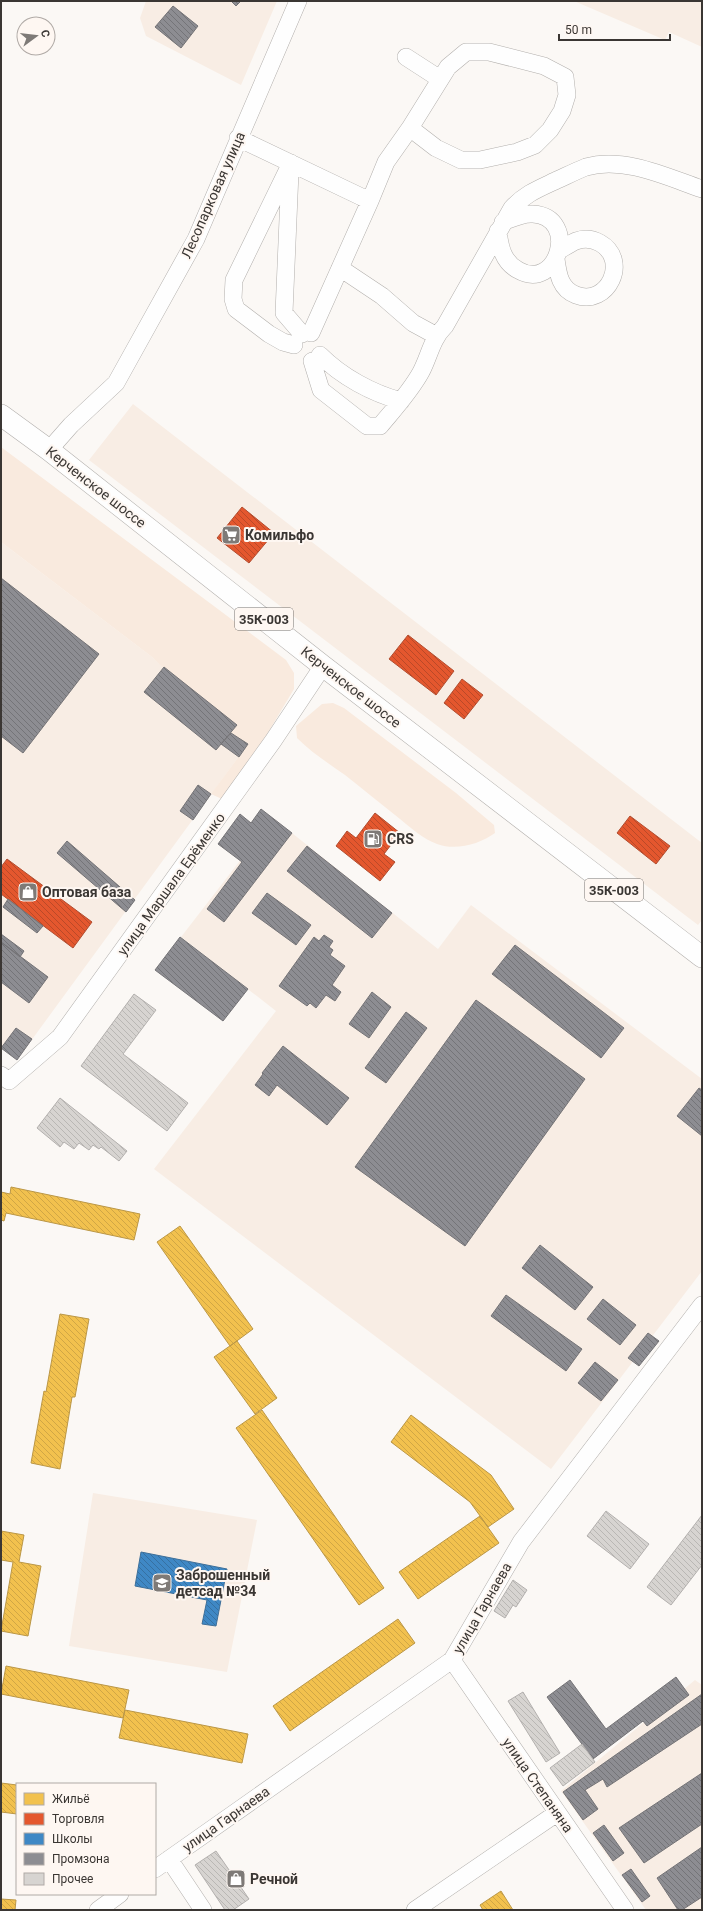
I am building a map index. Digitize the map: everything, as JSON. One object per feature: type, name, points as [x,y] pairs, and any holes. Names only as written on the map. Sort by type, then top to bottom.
[{"type":"main road","name":"Керченское шоссе","points":[[1,415],[49,450],[323,666],[702,957]]},
{"type":"street","name":"Лесопарковая улица","points":[[49,450],[71,425],[116,383],[196,239],[298,1]]},
{"type":"street","points":[[291,163],[234,280],[233,299],[236,309],[269,334],[283,342],[302,338],[319,338],[322,351],[316,358],[307,361],[299,358],[296,354],[302,338],[340,268],[386,162],[410,128],[448,67],[466,52],[488,52],[544,66],[565,77],[567,95],[562,111],[550,130],[535,145],[517,152],[480,160],[461,160],[436,148],[410,128]]},
{"type":"street","points":[[406,57],[440,79]]},
{"type":"street","points":[[238,138],[370,201]]},
{"type":"street","points":[[291,163],[284,313],[302,338]]},
{"type":"street","points":[[316,358],[321,390],[367,426],[380,426],[408,393],[421,370],[435,335],[445,326],[501,226],[512,208],[523,196],[586,167],[601,164],[630,166],[658,173],[702,189]]},
{"type":"street","points":[[524,214],[543,216],[551,222],[557,230],[560,240],[558,255],[550,267],[541,272],[531,274],[512,268],[506,260],[499,242],[501,226],[524,214]]},
{"type":"street","points":[[340,268],[382,296],[413,323],[435,335]]},
{"type":"street","points":[[316,358],[384,396],[401,401]]},
{"type":"street","name":"улица Маршала Ерёменко","points":[[1,1075],[9,1081],[60,1037],[274,741],[323,666]]},
{"type":"street","name":"улица Гарнаева","points":[[156,1868],[452,1660],[521,1542],[702,1305]]},
{"type":"street","name":"улица Степаняна","points":[[452,1660],[625,1910]]},
{"type":"street","points":[[415,1910],[557,1812]]},
{"type":"street","points":[[169,1859],[203,1910]]},
{"type":"street","points":[[98,1910],[119,1895]]},
{"type":"shaded area","points":[[146,1],[277,1],[241,85],[146,36],[140,18]]},
{"type":"shaded area","points":[[574,1],[702,1],[702,47],[669,32],[665,40]]},
{"type":"shaded area","points":[[133,404],[702,843],[702,920],[698,925],[89,460]]},
{"type":"shaded area","points":[[1,447],[286,660],[294,673],[294,689],[257,751],[222,799],[211,794],[248,744],[231,733],[152,657],[1,542]]},
{"type":"shaded area","points":[[1,542],[152,657],[248,744],[17,1060],[1,1048]]},
{"type":"shaded area","points":[[333,703],[344,708],[456,793],[494,825],[495,833],[489,837],[468,845],[452,847],[432,842],[417,833],[345,775],[314,753],[297,738],[296,726],[322,704]]},
{"type":"shaded area","points":[[273,818],[438,949],[471,905],[702,1079],[702,1271],[551,1469],[154,1169],[276,1011],[181,937]]},
{"type":"shaded area","name":"Заброшенный детсад №34","points":[[93,1493],[257,1520],[227,1672],[69,1646]]},
{"type":"shaded area","points":[[695,1680],[702,1685],[702,1910],[646,1910],[561,1791]]},
{"type":"building: Жильё","points":[[11,1187],[140,1214],[134,1240],[6,1213],[4,1221],[1,1220],[1,1192],[10,1194]]},
{"type":"building: Жильё","points":[[180,1226],[253,1329],[230,1346],[157,1242]]},
{"type":"building: Жильё","points":[[60,1314],[89,1319],[75,1397],[72,1397],[60,1469],[31,1463]]},
{"type":"building: Жильё","points":[[237,1341],[277,1398],[255,1414],[214,1357]]},
{"type":"building: Жильё","points":[[262,1410],[384,1588],[359,1605],[236,1428]]},
{"type":"building: Жильё","points":[[411,1415],[491,1475],[514,1509],[488,1527],[470,1502],[391,1442]]},
{"type":"building: Жильё","points":[[480,1516],[499,1543],[418,1599],[399,1572]]},
{"type":"building: Жильё","points":[[1,1531],[24,1535],[19,1562],[41,1566],[28,1636],[1,1631],[13,1562],[1,1560]]},
{"type":"building: Жильё","points":[[398,1619],[415,1643],[290,1731],[273,1706]]},
{"type":"building: Жильё","points":[[6,1666],[129,1690],[123,1718],[1,1694]]},
{"type":"building: Жильё","points":[[125,1710],[248,1734],[242,1763],[119,1738]]},
{"type":"building: Жильё","points":[[1,1783],[16,1785],[16,1814],[1,1812]]},
{"type":"building: Жильё","points":[[501,1891],[513,1910],[483,1910],[480,1905]]},
{"type":"building: Жильё","points":[[1,1899],[16,1900],[15,1910],[1,1910]]},
{"type":"building: Торговля","points":[[242,507],[274,533],[249,563],[217,538]]},
{"type":"building: Торговля","points":[[408,635],[454,671],[436,695],[389,659]]},
{"type":"building: Торговля","points":[[462,679],[483,695],[464,719],[444,703]]},
{"type":"building: Торговля","points":[[375,813],[400,833],[384,854],[395,862],[380,881],[336,846],[347,831],[356,838]]},
{"type":"building: Торговля","points":[[630,816],[670,846],[656,864],[617,833]]},
{"type":"building: Торговля","points":[[7,859],[92,922],[73,948],[1,894],[1,867]]},
{"type":"building: Школы","points":[[141,1552],[227,1569],[216,1626],[202,1624],[207,1600],[135,1586]]},
{"type":"building: Промзона","points":[[231,1],[241,1],[236,6]]},
{"type":"building: Промзона","points":[[173,6],[198,26],[181,48],[155,27]]},
{"type":"building: Промзона","points":[[1,578],[99,654],[23,753],[1,736]]},
{"type":"building: Промзона","points":[[164,667],[237,725],[216,750],[144,692]]},
{"type":"building: Промзона","points":[[231,733],[248,744],[239,757],[221,744]]},
{"type":"building: Промзона","points":[[198,785],[211,794],[193,820],[180,811]]},
{"type":"building: Промзона","points":[[261,809],[292,833],[224,922],[207,909],[242,862],[218,844],[240,814],[251,823]]},
{"type":"building: Промзона","points":[[67,841],[135,900],[126,912],[57,853]]},
{"type":"building: Промзона","points":[[307,846],[392,913],[372,938],[287,871]]},
{"type":"building: Промзона","points":[[267,893],[311,925],[296,945],[252,913]]},
{"type":"building: Промзона","points":[[8,899],[43,926],[37,933],[3,907]]},
{"type":"building: Промзона","points":[[1,934],[24,951],[20,957],[1,942]]},
{"type":"building: Промзона","points":[[324,935],[333,941],[329,947],[333,950],[330,955],[345,966],[332,985],[341,992],[335,1001],[326,995],[316,1008],[310,1003],[307,1006],[279,986],[314,937],[319,941]]},
{"type":"building: Промзона","points":[[180,937],[248,989],[223,1021],[155,970]]},
{"type":"building: Промзона","points":[[1,942],[48,977],[29,1003],[1,982]]},
{"type":"building: Промзона","points":[[515,945],[624,1028],[601,1058],[492,974]]},
{"type":"building: Промзона","points":[[372,992],[391,1007],[369,1038],[349,1024]]},
{"type":"building: Промзона","points":[[476,1000],[585,1079],[465,1246],[355,1167]]},
{"type":"building: Промзона","points":[[406,1012],[427,1028],[386,1083],[365,1068]]},
{"type":"building: Промзона","points":[[16,1028],[32,1039],[17,1060],[1,1048]]},
{"type":"building: Промзона","points":[[283,1046],[349,1098],[327,1125],[277,1085],[269,1096],[255,1085],[263,1074],[262,1073]]},
{"type":"building: Промзона","points":[[699,1088],[702,1090],[702,1136],[677,1116]]},
{"type":"building: Промзона","points":[[540,1245],[593,1287],[575,1310],[522,1268]]},
{"type":"building: Промзона","points":[[506,1295],[582,1349],[566,1371],[491,1316]]},
{"type":"building: Промзона","points":[[603,1299],[636,1325],[620,1345],[587,1319]]},
{"type":"building: Промзона","points":[[648,1333],[659,1341],[639,1366],[628,1358]]},
{"type":"building: Промзона","points":[[595,1362],[618,1380],[601,1401],[578,1383]]},
{"type":"building: Промзона","points":[[676,1677],[689,1695],[647,1726],[643,1721],[593,1759],[547,1697],[570,1680],[606,1729]]},
{"type":"building: Промзона","points":[[702,1694],[702,1724],[607,1787],[603,1779],[585,1790],[598,1809],[583,1820],[563,1792]]},
{"type":"building: Промзона","points":[[702,1773],[702,1824],[644,1863],[619,1828]]},
{"type":"building: Промзона","points":[[604,1825],[624,1853],[613,1861],[593,1833]]},
{"type":"building: Промзона","points":[[702,1847],[702,1897],[682,1910],[678,1910],[657,1878]]},
{"type":"building: Промзона","points":[[631,1869],[650,1896],[642,1902],[622,1875]]},
{"type":"building: Прочее","points":[[134,994],[156,1010],[123,1054],[188,1103],[167,1131],[81,1066]]},
{"type":"building: Прочее","points":[[60,1098],[127,1151],[119,1161],[101,1147],[99,1149],[93,1145],[89,1150],[79,1143],[74,1149],[64,1142],[60,1147],[37,1128]]},
{"type":"building: Прочее","points":[[606,1511],[649,1544],[630,1569],[587,1536]]},
{"type":"building: Прочее","points":[[702,1515],[702,1565],[671,1605],[647,1587]]},
{"type":"building: Прочее","points":[[513,1580],[527,1590],[516,1607],[513,1605],[505,1618],[494,1611]]},
{"type":"building: Прочее","points":[[523,1692],[560,1753],[546,1762],[508,1701]]},
{"type":"building: Прочее","points":[[582,1744],[595,1762],[563,1786],[550,1768]]},
{"type":"building: Прочее","points":[[216,1851],[249,1899],[233,1910],[225,1910],[195,1865]]},
{"type":"place","name":"Комильфо","points":[[231,535]]},
{"type":"place","name":"CRS","points":[[373,839]]},
{"type":"place","name":"Оптовая база","points":[[28,892]]},
{"type":"place","name":"Заброшенный детсад №34","points":[[162,1583]]},
{"type":"place","name":"Речной","points":[[236,1879]]}]
